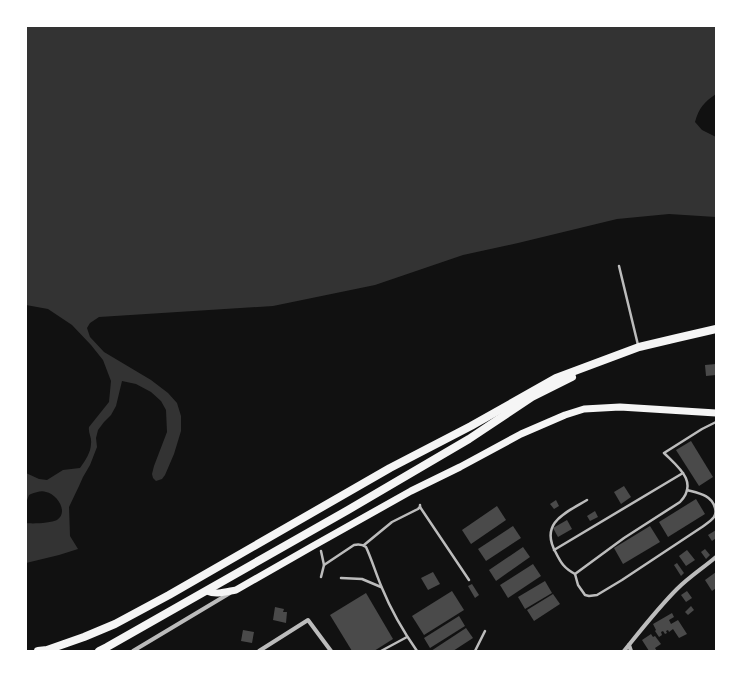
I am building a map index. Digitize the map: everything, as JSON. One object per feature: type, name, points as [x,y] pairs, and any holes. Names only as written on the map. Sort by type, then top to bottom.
[{"type":"highway","points":[[99,651],[107,648],[348,510],[469,439],[532,397],[639,347],[716,329]]},
{"type":"highway","points":[[38,651],[47,650],[115,624],[169,595],[390,468],[471,426],[556,378],[613,358]]},
{"type":"main road","points":[[207,591],[214,594],[236,590],[411,491],[460,467],[521,434],[565,415],[584,409],[620,407],[716,412]]},
{"type":"street","points":[[624,651],[677,589],[716,557]]},
{"type":"street","points":[[133,651],[236,590]]},
{"type":"street","points":[[259,651],[308,620],[331,651]]},
{"type":"street","points":[[629,645],[631,651]]},
{"type":"lane","points":[[619,266],[639,347]]},
{"type":"lane","points":[[575,574],[624,538],[677,505],[684,497],[687,490],[687,479],[664,453],[716,422]]},
{"type":"lane","points":[[554,550],[683,473]]},
{"type":"lane","points":[[587,500],[557,519],[551,530],[551,544],[564,567],[575,574],[578,585],[585,595],[589,596],[597,595],[622,580],[712,519],[716,511],[713,503],[706,496],[687,490]]},
{"type":"lane","points":[[324,565],[354,545],[364,545],[392,522],[416,510],[420,506],[469,580]]},
{"type":"lane","points":[[364,545],[392,609],[407,637],[417,651]]},
{"type":"lane","points":[[321,551],[324,565],[321,577]]},
{"type":"lane","points":[[341,578],[362,579],[382,588]]},
{"type":"lane","points":[[475,651],[485,631]]},
{"type":"lane","points":[[381,651],[407,637]]},
{"type":"shaded area","points":[[26,26],[716,26],[716,94],[702,106],[695,122],[702,130],[716,137],[716,217],[669,214],[617,219],[463,255],[375,285],[273,306],[99,317],[90,323],[87,328],[90,337],[104,352],[151,380],[168,393],[177,403],[181,416],[181,431],[174,454],[165,475],[162,479],[156,481],[152,474],[167,432],[166,410],[161,401],[151,392],[136,384],[122,381],[116,406],[111,415],[98,430],[96,438],[97,447],[90,465],[69,507],[70,536],[78,549],[26,563],[26,523],[42,523],[57,520],[62,513],[62,508],[54,496],[44,491],[29,495],[26,503],[26,473],[39,479],[47,480],[63,470],[80,468],[91,447],[89,427],[109,402],[111,381],[103,360],[72,325],[48,309],[26,305]]},
{"type":"building","points":[[716,364],[716,375],[706,376],[705,365]]},
{"type":"building","points":[[691,441],[713,477],[699,486],[676,450]]},
{"type":"building","points":[[624,486],[631,497],[621,504],[614,492]]},
{"type":"building","points":[[696,499],[705,514],[668,537],[659,522]]},
{"type":"building","points":[[556,500],[559,506],[554,509],[550,504]]},
{"type":"building","points":[[497,506],[506,520],[471,544],[462,530]]},
{"type":"building","points":[[595,511],[598,517],[590,521],[587,516]]},
{"type":"building","points":[[567,520],[572,529],[558,537],[553,528]]},
{"type":"building","points":[[513,526],[521,538],[486,561],[478,549]]},
{"type":"building","points":[[650,526],[660,542],[623,564],[614,548]]},
{"type":"building","points":[[716,530],[716,538],[712,541],[708,535]]},
{"type":"building","points":[[523,547],[530,557],[496,581],[489,570]]},
{"type":"building","points":[[705,549],[710,555],[706,559],[701,552]]},
{"type":"building","points":[[687,550],[695,560],[686,566],[679,556]]},
{"type":"building","points":[[677,563],[684,573],[681,576],[674,565]]},
{"type":"building","points":[[533,564],[541,576],[508,598],[500,585]]},
{"type":"building","points":[[433,572],[440,584],[428,590],[421,578]]},
{"type":"building","points":[[716,572],[716,588],[712,591],[705,580]]},
{"type":"building","points":[[545,581],[552,593],[525,609],[518,597]]},
{"type":"building","points":[[472,584],[479,595],[475,598],[468,586]]},
{"type":"building","points":[[452,591],[464,610],[424,635],[412,616]]},
{"type":"building","points":[[687,591],[692,598],[686,602],[681,595]]},
{"type":"building","points":[[366,593],[393,639],[374,651],[352,651],[330,615]]},
{"type":"building","points":[[553,594],[560,604],[534,621],[527,610]]},
{"type":"building","points":[[691,606],[694,610],[688,615],[685,612]]},
{"type":"building","points":[[275,607],[284,609],[283,612],[287,612],[286,623],[273,620]]},
{"type":"building","points":[[672,613],[674,617],[669,620],[671,624],[678,620],[687,634],[679,638],[673,629],[669,632],[668,630],[666,631],[667,633],[665,634],[663,631],[661,632],[662,635],[659,637],[653,624]]},
{"type":"building","points":[[459,616],[465,626],[430,648],[424,638]]},
{"type":"building","points":[[466,628],[473,638],[453,651],[431,651]]},
{"type":"building","points":[[243,630],[254,632],[252,643],[241,641]]},
{"type":"building","points":[[651,634],[653,637],[655,636],[661,644],[655,648],[657,651],[649,651],[642,640]]}]
